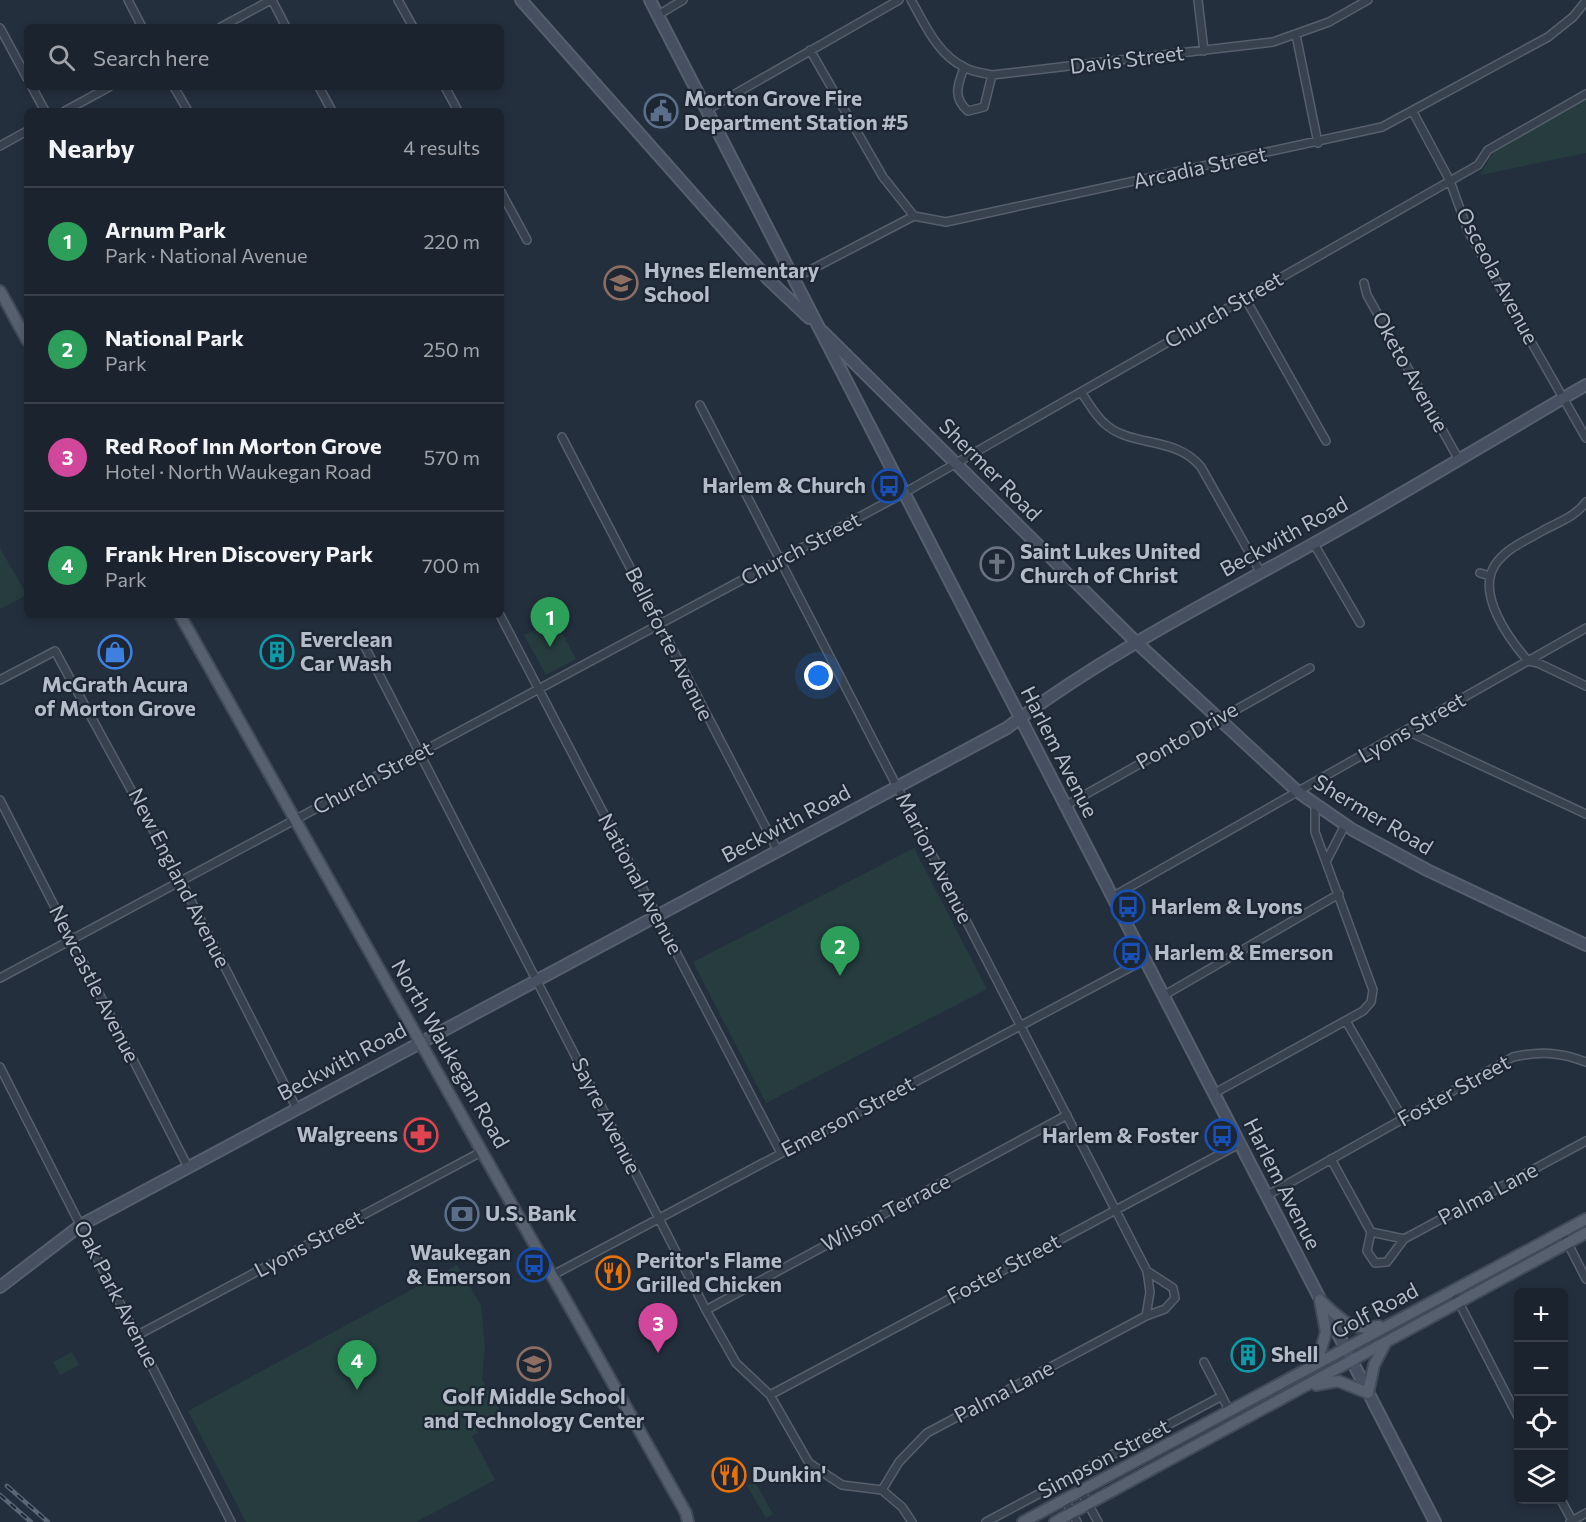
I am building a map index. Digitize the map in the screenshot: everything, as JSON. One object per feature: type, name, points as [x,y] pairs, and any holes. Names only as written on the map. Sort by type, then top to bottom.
[{"type":"main road","name":"Shermer Road","points":[[521,0],[769,280],[1136,642],[1298,792],[1345,825],[1427,870],[1586,945]]},
{"type":"main road","name":"Harlem Avenue","points":[[650,0],[1435,1522]]},
{"type":"main road","points":[[0,291],[24,335]]},
{"type":"main road","name":"Beckwith Road","points":[[0,1287],[81,1225],[1006,729],[1056,690],[1136,642],[1314,544],[1586,385]]},
{"type":"main road","name":"North Waukegan Road","points":[[182,618],[687,1517],[698,1522]]},
{"type":"main road","name":"Golf Road","points":[[1023,1522],[1586,1219]]},
{"type":"main road","name":"Golf Road","points":[[1055,1522],[1074,1518],[1088,1504],[1586,1233]]},
{"type":"main road","points":[[1320,1300],[1348,1325],[1363,1329],[1391,1324]]},
{"type":"main road","points":[[1317,1363],[1326,1332],[1320,1300]]},
{"type":"main road","points":[[1306,1387],[1338,1381],[1368,1393],[1374,1365],[1385,1344]]},
{"type":"street","points":[[128,0],[140,24]]},
{"type":"street","points":[[227,24],[272,0],[284,24]]},
{"type":"street","points":[[398,0],[411,24]]},
{"type":"street","points":[[658,15],[683,0]]},
{"type":"street","points":[[707,110],[899,0]]},
{"type":"street","name":"Davis Street","points":[[911,0],[933,39],[964,68],[992,75],[1273,42],[1329,22],[1368,0]]},
{"type":"street","points":[[1198,0],[1204,51]]},
{"type":"street","name":"Arcadia Street","points":[[914,216],[946,222],[1318,143],[1382,127],[1548,38],[1586,1]]},
{"type":"street","points":[[0,27],[24,72]]},
{"type":"street","points":[[1296,35],[1318,143]]},
{"type":"street","points":[[793,279],[914,216],[883,177],[810,50]]},
{"type":"street","points":[[964,68],[957,96],[961,106],[968,111],[984,107],[992,75]]},
{"type":"street","points":[[34,90],[43,108]]},
{"type":"street","points":[[71,108],[104,90]]},
{"type":"street","points":[[176,90],[186,108]]},
{"type":"street","points":[[321,90],[330,108]]},
{"type":"street","points":[[447,90],[456,108]]},
{"type":"street","name":"Church Street","points":[[0,978],[904,494],[1478,165],[1488,150],[1586,94]]},
{"type":"street","name":"Osceola Avenue","points":[[1413,112],[1450,181],[1468,231],[1586,438]]},
{"type":"street","points":[[0,146],[24,133]]},
{"type":"street","points":[[504,198],[527,240]]},
{"type":"street","name":"Oketo Avenue","points":[[1364,283],[1367,295],[1459,459]]},
{"type":"street","points":[[1245,298],[1326,441]]},
{"type":"street","points":[[1081,392],[1104,423],[1111,427],[1192,455],[1261,573]]},
{"type":"street","name":"Marion Avenue","points":[[700,405],[1148,1271],[1150,1292],[1146,1316]]},
{"type":"street","name":"Belleforte Avenue","points":[[562,437],[778,851]]},
{"type":"street","points":[[1586,502],[1572,515],[1508,551],[1494,566],[1490,576],[1491,598],[1496,612],[1528,661],[1538,663],[1586,686]]},
{"type":"street","points":[[1314,544],[1360,623]]},
{"type":"street","points":[[1480,573],[1490,576]]},
{"type":"street","name":"National Avenue","points":[[502,618],[781,1153]]},
{"type":"street","name":"Lyons Street","points":[[1112,897],[1586,628]]},
{"type":"street","name":"Sayre Avenue","points":[[364,645],[706,1310],[736,1363],[770,1395],[809,1463],[842,1485],[882,1490]]},
{"type":"street","name":"New England Avenue","points":[[0,680],[55,651],[181,880],[297,1109]]},
{"type":"street","name":"Ponto Drive","points":[[1065,806],[1216,718],[1310,668]]},
{"type":"street","points":[[1407,731],[1586,814]]},
{"type":"street","name":"Newcastle Avenue","points":[[0,800],[188,1167]]},
{"type":"street","points":[[1213,1094],[1364,1011],[1371,1002],[1373,990],[1315,831],[1315,806]]},
{"type":"street","points":[[1327,860],[1345,825]]},
{"type":"street","points":[[1163,996],[1339,894]]},
{"type":"street","name":"Emerson Street","points":[[553,1275],[1144,960]]},
{"type":"street","points":[[1346,1021],[1403,1119]]},
{"type":"street","name":"Foster Street","points":[[1266,1196],[1514,1057],[1538,1052],[1567,1055],[1586,1062]]},
{"type":"street","name":"Oak Park Avenue","points":[[0,1067],[231,1522]]},
{"type":"street","name":"Wilson Terrace","points":[[706,1310],[1067,1115]]},
{"type":"street","name":"Palma Lane","points":[[1404,1239],[1586,1141]]},
{"type":"street","name":"Foster Street","points":[[770,1395],[1239,1144]]},
{"type":"street","name":"Lyons Street","points":[[136,1336],[483,1151]]},
{"type":"street","points":[[1331,1159],[1371,1232],[1367,1251],[1375,1263],[1387,1262],[1404,1239],[1371,1232]]},
{"type":"street","points":[[1562,1232],[1586,1279]]},
{"type":"street","name":"Palma Lane","points":[[882,1490],[899,1462],[927,1433],[1146,1316],[1165,1310],[1175,1298],[1173,1288],[1148,1271]]},
{"type":"street","points":[[1454,1291],[1514,1409]]},
{"type":"street","points":[[1204,1362],[1229,1410]]},
{"type":"street","name":"Simpson Street","points":[[986,1522],[1222,1396]]},
{"type":"street","points":[[882,1490],[902,1507],[912,1522]]},
{"type":"street","points":[[1082,1491],[1098,1522]]},
{"type":"street","points":[[1065,1500],[1074,1518]]},
{"type":"street","points":[[1563,1504],[1572,1522],[1586,1513]]},
{"type":"green space","points":[[1586,98],[1586,153],[1480,175],[1493,153]]},
{"type":"green space","points":[[0,548],[24,590],[24,597],[0,609]]},
{"type":"green space","points":[[555,619],[576,659],[546,675],[524,635]]},
{"type":"green space","points":[[914,848],[987,989],[766,1103],[693,962]]},
{"type":"green space","points":[[457,1265],[481,1305],[485,1347],[482,1380],[500,1411],[475,1426],[478,1433],[472,1436],[495,1480],[416,1522],[246,1522],[188,1411]]},
{"type":"green space","points":[[72,1352],[79,1365],[60,1375],[53,1362]]},
{"type":"green space","points":[[755,1482],[773,1514],[766,1518],[747,1486]]},
{"type":"railway","points":[[7,1486],[48,1522]]},
{"type":"railway","points":[[0,1495],[31,1522]]},
{"type":"place","name":"Morton Grove Fire Department Station #5","points":[[661,111]]},
{"type":"place","name":"Hynes Elementary School","points":[[621,283]]},
{"type":"place","name":"Harlem & Church","points":[[889,486]]},
{"type":"place","name":"Saint Lukes United Church of Christ","points":[[997,564]]},
{"type":"place","name":"Arnum Park","points":[[550,647]]},
{"type":"place","name":"McGrath Acura of Morton Grove","points":[[115,652]]},
{"type":"place","name":"Everclean Car Wash","points":[[277,652]]},
{"type":"place","name":"Harlem & Lyons","points":[[1128,907]]},
{"type":"place","name":"Harlem & Emerson","points":[[1131,953]]},
{"type":"place","name":"National Park","points":[[840,976]]},
{"type":"place","name":"Walgreens","points":[[421,1135]]},
{"type":"place","name":"Harlem & Foster","points":[[1222,1136]]},
{"type":"place","name":"U.S. Bank","points":[[462,1214]]},
{"type":"place","name":"Waukegan & Emerson","points":[[534,1265]]},
{"type":"place","name":"Peritor's Flame Grilled Chicken","points":[[613,1273]]},
{"type":"place","name":"Red Roof Inn Morton Grove","points":[[658,1353]]},
{"type":"place","name":"Shell","points":[[1248,1355]]},
{"type":"place","name":"Golf Middle School and Technology Center","points":[[534,1364]]},
{"type":"place","name":"Frank Hren Discovery Park","points":[[357,1390]]},
{"type":"place","name":"Dunkin'","points":[[729,1475]]}]
